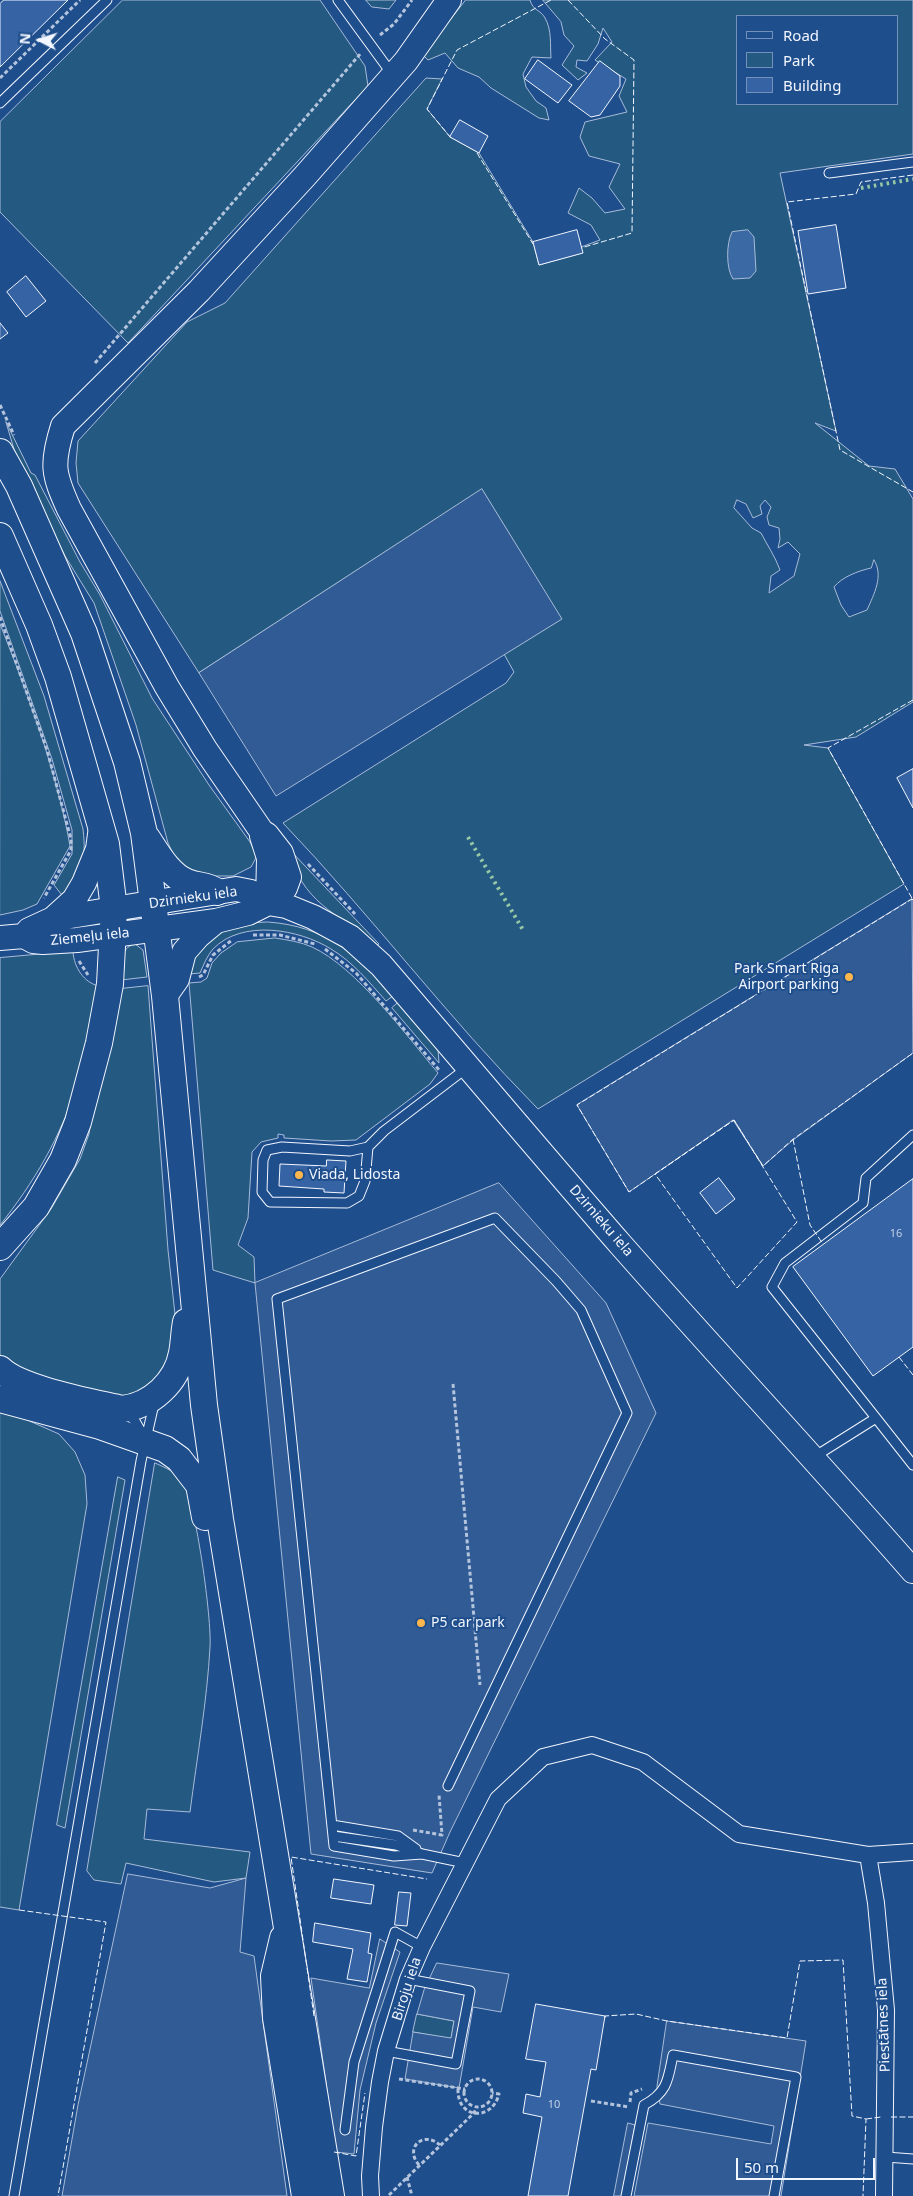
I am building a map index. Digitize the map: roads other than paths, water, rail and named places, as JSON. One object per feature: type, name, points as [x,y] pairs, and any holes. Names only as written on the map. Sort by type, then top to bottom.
[{"type":"main road","points":[[0,452],[22,494],[84,632],[127,762],[144,833],[165,996],[204,1405],[248,1698],[331,2196]]},
{"type":"main road","points":[[0,536],[39,625],[58,676],[106,844],[114,909],[110,984],[99,1044],[78,1122],[63,1160],[36,1207],[6,1240],[0,1256]]},
{"type":"main road","points":[[144,833],[158,856],[177,875],[185,881],[209,886],[217,892]]},
{"type":"main road","points":[[0,1369],[16,1381],[35,1387],[122,1409],[133,1408],[156,1397],[173,1376],[182,1354],[193,1281]]},
{"type":"main road","points":[[0,1399],[100,1426],[165,1449],[179,1459],[199,1485],[213,1558],[228,1660],[248,1698]]},
{"type":"main road","points":[[286,1927],[274,1976],[276,2018],[305,2196]]},
{"type":"street","points":[[268,903],[269,858],[262,842],[262,832],[205,749],[167,687],[69,509],[57,482],[54,466],[56,447],[63,426],[205,284],[393,77],[449,0]]},
{"type":"street","points":[[53,919],[74,900],[84,883],[96,854],[101,827]]},
{"type":"street","name":"Dzirnieku iela","points":[[114,909],[154,904],[236,889],[251,892],[268,903],[286,906],[313,917],[350,937],[381,965],[715,1350],[814,1457],[913,1571]]},
{"type":"street","name":"Dzirnieku iela","points":[[157,930],[216,922],[248,913],[268,903]]},
{"type":"street","name":"Ziemeļu iela","points":[[24,936],[29,930],[53,919],[114,909]]},
{"type":"street","points":[[165,996],[177,979],[184,952],[198,936],[216,922]]},
{"type":"street","name":"Ziemeļu iela","points":[[0,938],[24,936],[33,941],[43,942],[157,930]]},
{"type":"street","name":"Biroju iela","points":[[371,2196],[370,2176],[374,2127],[386,2051],[408,1979],[422,1947],[498,1798],[544,1758],[592,1745],[643,1762],[739,1834],[868,1855]]},
{"type":"street","points":[[868,1855],[913,1852]]},
{"type":"street","name":"Piestātnes iela","points":[[868,1855],[876,1903],[886,2010],[886,2157],[884,2196]]},
{"type":"lane","points":[[0,103],[107,0]]},
{"type":"lane","points":[[338,0],[370,42],[393,77]]},
{"type":"lane","points":[[828,173],[913,162]]},
{"type":"lane","points":[[368,1146],[365,1180],[359,1196],[348,1203],[270,1202],[262,1192],[263,1160],[267,1150],[282,1147],[350,1151],[368,1146],[468,1067]]},
{"type":"lane","points":[[913,1135],[866,1178],[862,1203],[785,1263],[772,1287],[913,1465]]},
{"type":"lane","points":[[422,1854],[394,1856],[334,1846],[277,1299],[495,1218],[556,1281],[581,1310],[627,1413],[443,1787]]},
{"type":"lane","points":[[14,2196],[61,1917],[146,1442],[156,1397]]},
{"type":"lane","points":[[122,1409],[135,1421],[146,1442]]},
{"type":"lane","points":[[814,1457],[876,1418]]},
{"type":"lane","points":[[332,1825],[398,1836],[422,1854]]},
{"type":"lane","points":[[334,1836],[396,1845],[422,1854],[465,1863]]},
{"type":"lane","points":[[345,2130],[354,2062],[395,1932],[422,1947]]},
{"type":"lane","points":[[386,2051],[456,2064],[470,1991],[408,1979]]},
{"type":"lane","points":[[626,2196],[644,2105],[658,2098],[667,2084],[673,2055],[796,2077],[774,2196]]},
{"type":"lane","points":[[886,2157],[913,2159]]},
{"type":"place","name":"Park Smart Riga Airport parking","points":[[849,977]]},
{"type":"place","name":"Viada, Lidosta","points":[[299,1175]]},
{"type":"place","name":"P5 car park","points":[[421,1623]]}]
